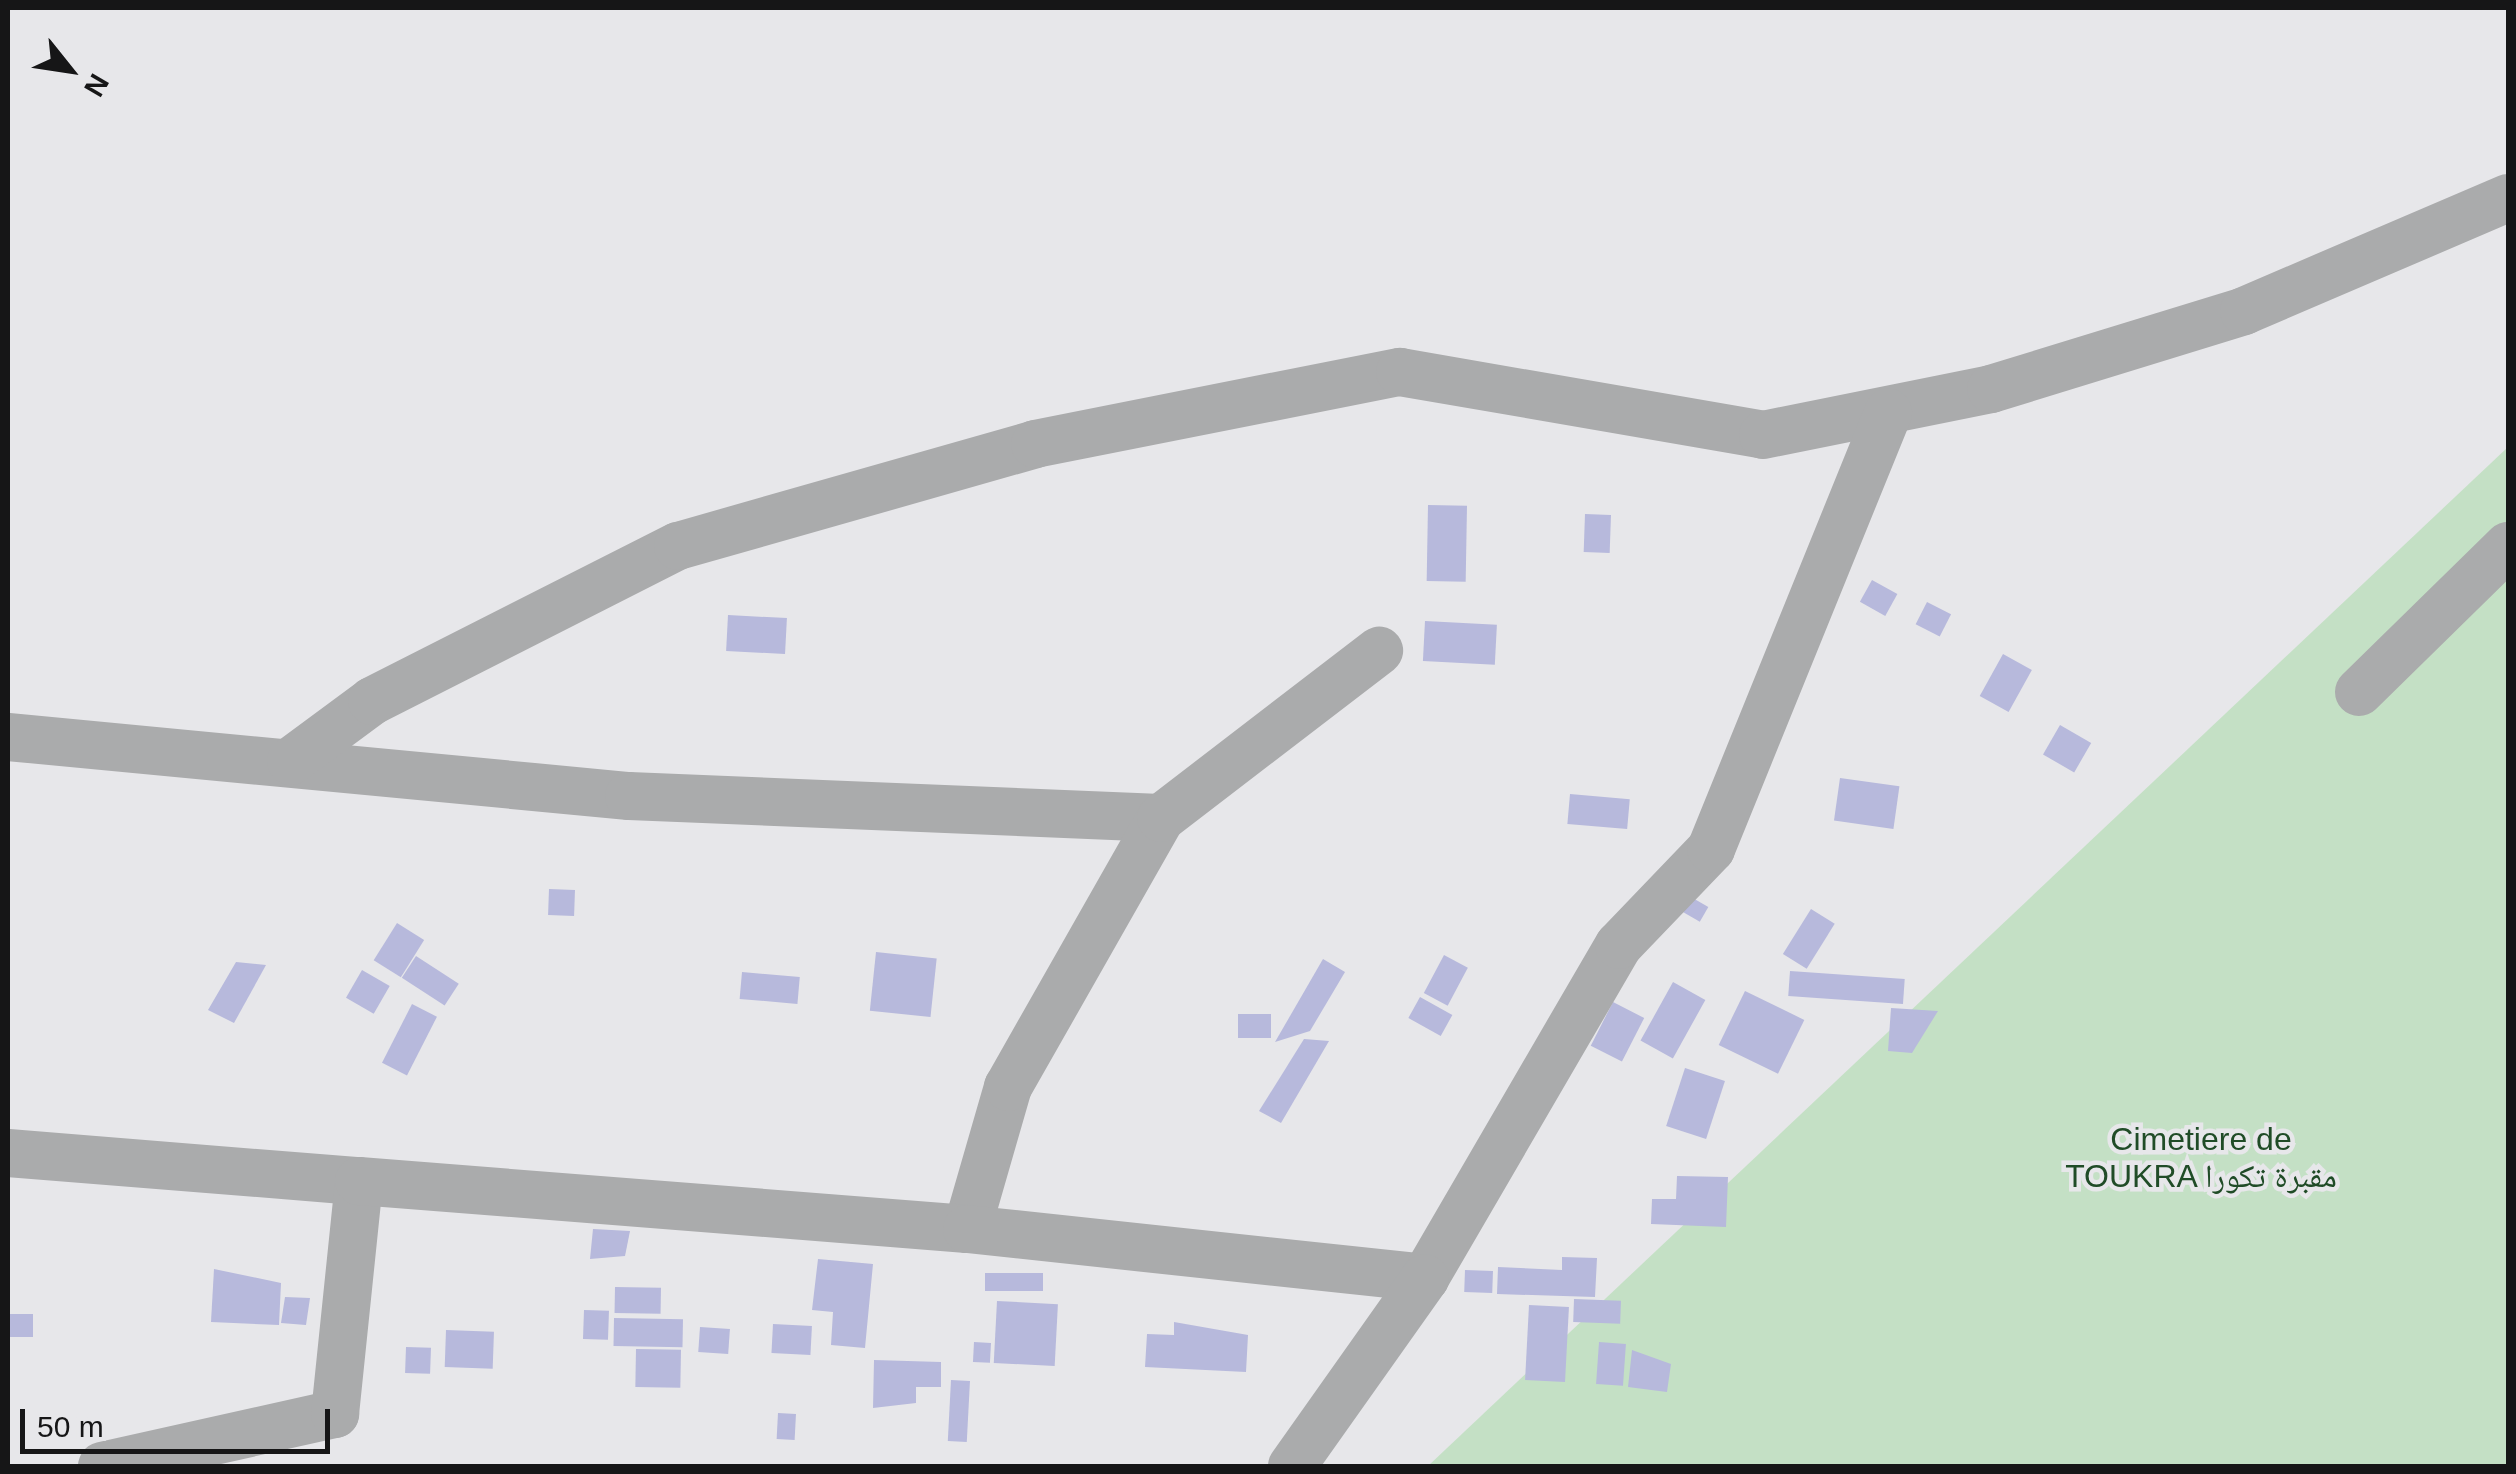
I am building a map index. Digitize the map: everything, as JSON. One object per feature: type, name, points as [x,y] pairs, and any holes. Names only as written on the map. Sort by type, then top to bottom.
[{"type":"street","points":[[291,761],[372,701],[678,546],[1035,444],[1400,372],[1764,435],[1888,413],[2244,311],[2508,198]]},
{"type":"street","points":[[1292,1466],[1425,1278],[1619,945],[1711,849],[1888,413]]},
{"type":"street","points":[[2359,692],[2508,546]]},
{"type":"street","points":[[967,1229],[1008,1087],[1161,818],[1379,651]]},
{"type":"street","points":[[8,737],[628,796],[1161,818]]},
{"type":"street","points":[[8,1153],[967,1229],[1425,1278]]},
{"type":"street","points":[[102,1466],[335,1414],[359,1181]]},
{"type":"green space","name":"Cimetiere de TOUKRA مقبرة تكورا","points":[[2508,447],[2508,1466],[1428,1466]]},
{"type":"building","points":[[1428,505],[1467,506],[1466,582],[1427,581]]},
{"type":"building","points":[[1585,514],[1611,515],[1610,553],[1584,552]]},
{"type":"building","points":[[1872,580],[1897,594],[1885,616],[1860,602]]},
{"type":"building","points":[[1927,602],[1951,614],[1940,637],[1916,624]]},
{"type":"building","points":[[728,615],[787,618],[785,654],[726,651]]},
{"type":"building","points":[[1425,621],[1497,625],[1495,665],[1423,661]]},
{"type":"building","points":[[2003,654],[2032,670],[2009,712],[1980,696]]},
{"type":"building","points":[[2060,725],[2091,743],[2074,772],[2043,754]]},
{"type":"building","points":[[1840,778],[1899,786],[1893,829],[1834,821]]},
{"type":"building","points":[[1570,794],[1630,799],[1627,829],[1567,824]]},
{"type":"building","points":[[549,889],[575,890],[574,916],[548,915]]},
{"type":"building","points":[[1691,897],[1708,907],[1700,922],[1682,912]]},
{"type":"building","points":[[1811,909],[1835,924],[1807,969],[1783,954]]},
{"type":"building","points":[[397,923],[424,940],[401,977],[374,960]]},
{"type":"building","points":[[876,952],[937,958],[930,1017],[870,1011]]},
{"type":"building","points":[[1444,955],[1468,968],[1448,1006],[1424,993]]},
{"type":"building","points":[[416,956],[459,984],[445,1006],[402,978]]},
{"type":"building","points":[[1323,959],[1345,972],[1310,1031],[1275,1042]]},
{"type":"building","points":[[236,962],[266,965],[234,1023],[208,1010]]},
{"type":"building","points":[[362,970],[390,986],[374,1014],[346,998]]},
{"type":"building","points":[[1790,971],[1905,979],[1903,1004],[1788,996]]},
{"type":"building","points":[[742,972],[800,977],[797,1004],[740,999]]},
{"type":"building","points":[[1673,982],[1705,1000],[1673,1059],[1641,1041]]},
{"type":"building","points":[[1745,991],[1804,1020],[1778,1074],[1719,1045]]},
{"type":"building","points":[[1420,997],[1452,1015],[1441,1036],[1408,1018]]},
{"type":"building","points":[[1613,1002],[1644,1018],[1622,1062],[1591,1046]]},
{"type":"building","points":[[412,1004],[437,1017],[407,1076],[382,1063]]},
{"type":"building","points":[[1891,1008],[1938,1011],[1912,1053],[1888,1051]]},
{"type":"building","points":[[1238,1014],[1271,1014],[1271,1038],[1238,1038]]},
{"type":"building","points":[[1304,1039],[1329,1041],[1281,1123],[1259,1111]]},
{"type":"building","points":[[1685,1068],[1725,1081],[1706,1139],[1666,1126]]},
{"type":"building","points":[[1677,1176],[1728,1177],[1726,1227],[1651,1224],[1652,1199],[1676,1199]]},
{"type":"building","points":[[593,1229],[630,1231],[625,1256],[590,1259]]},
{"type":"building","points":[[1562,1257],[1597,1258],[1595,1297],[1497,1294],[1498,1267],[1562,1270]]},
{"type":"building","points":[[818,1259],[873,1264],[865,1348],[831,1345],[833,1312],[812,1310]]},
{"type":"building","points":[[214,1269],[281,1283],[279,1325],[211,1322]]},
{"type":"building","points":[[1465,1270],[1493,1271],[1492,1293],[1464,1292]]},
{"type":"building","points":[[985,1273],[1043,1273],[1043,1291],[985,1291]]},
{"type":"building","points":[[615,1287],[661,1288],[661,1314],[615,1313]]},
{"type":"building","points":[[285,1297],[310,1298],[306,1325],[281,1323]]},
{"type":"building","points":[[1574,1299],[1621,1301],[1620,1324],[1573,1322]]},
{"type":"building","points":[[997,1301],[1058,1304],[1055,1366],[994,1363]]},
{"type":"building","points":[[1529,1305],[1569,1307],[1565,1382],[1525,1380]]},
{"type":"building","points":[[584,1310],[609,1311],[608,1340],[583,1339]]},
{"type":"building","points":[[8,1314],[33,1314],[33,1337],[8,1337]]},
{"type":"building","points":[[614,1318],[683,1319],[683,1347],[614,1346]]},
{"type":"building","points":[[1174,1322],[1248,1335],[1246,1372],[1145,1367],[1147,1334],[1174,1335]]},
{"type":"building","points":[[773,1324],[812,1326],[810,1355],[771,1353]]},
{"type":"building","points":[[700,1327],[730,1329],[728,1354],[698,1352]]},
{"type":"building","points":[[446,1330],[494,1332],[493,1369],[445,1367]]},
{"type":"building","points":[[974,1342],[991,1343],[990,1363],[973,1362]]},
{"type":"building","points":[[1599,1342],[1626,1344],[1623,1386],[1596,1384]]},
{"type":"building","points":[[406,1347],[431,1348],[430,1374],[405,1373]]},
{"type":"building","points":[[636,1349],[681,1350],[680,1388],[635,1387]]},
{"type":"building","points":[[1632,1350],[1671,1364],[1667,1392],[1628,1387]]},
{"type":"building","points":[[874,1360],[941,1362],[941,1387],[916,1387],[916,1403],[873,1408]]},
{"type":"building","points":[[951,1380],[970,1381],[967,1442],[948,1441]]},
{"type":"building","points":[[778,1413],[796,1414],[795,1440],[777,1439]]}]
